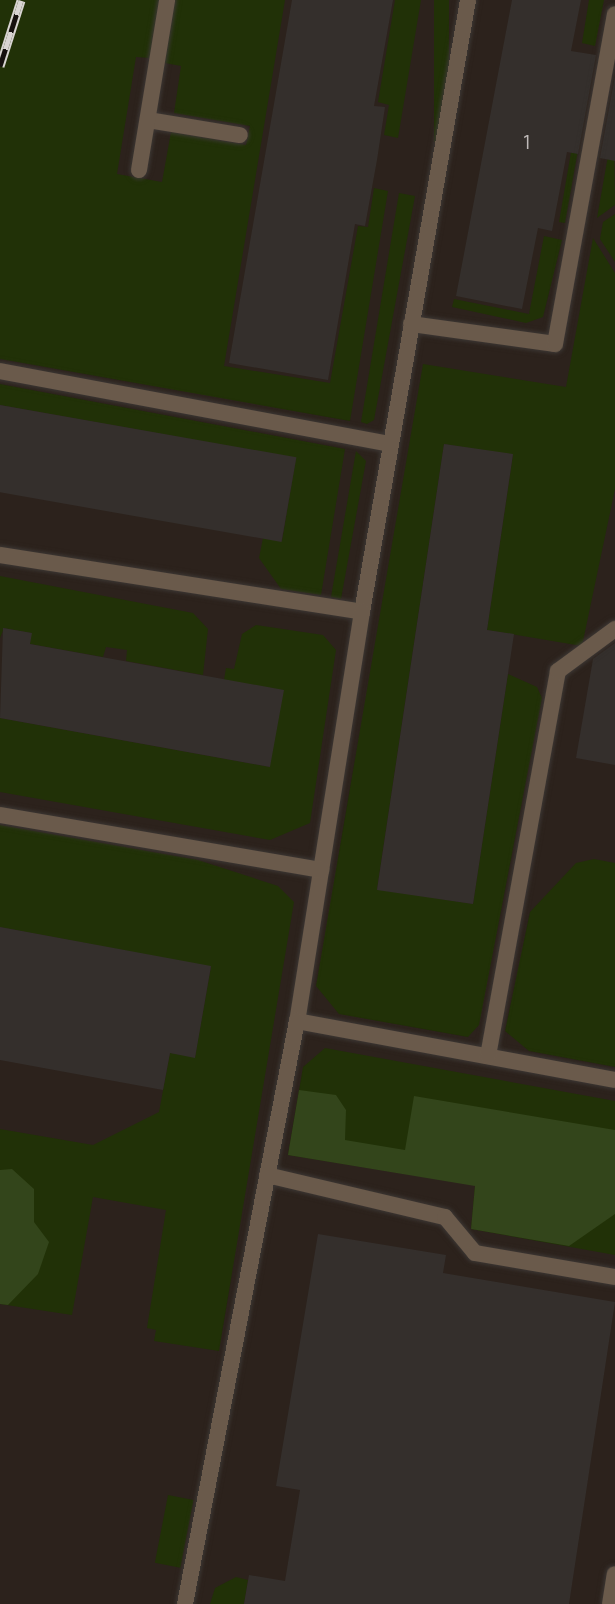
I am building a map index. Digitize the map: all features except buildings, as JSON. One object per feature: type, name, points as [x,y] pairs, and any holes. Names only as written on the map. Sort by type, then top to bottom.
[{"type":"lane","points":[[139,170],[167,0]]},
{"type":"lane","points":[[185,1604],[297,1021],[390,444],[468,0]]},
{"type":"lane","points":[[411,324],[555,344],[609,94],[615,14]]},
{"type":"lane","points":[[148,120],[240,135]]},
{"type":"lane","points":[[0,371],[390,444]]},
{"type":"lane","points":[[0,555],[362,612]]},
{"type":"lane","points":[[488,1056],[558,671],[615,629]]},
{"type":"lane","points":[[0,815],[321,870]]},
{"type":"lane","points":[[297,1021],[615,1080]]},
{"type":"lane","points":[[267,1175],[445,1217],[475,1253],[615,1277]]},
{"type":"lane","points":[[610,1604],[615,1574]]},
{"type":"shaded area","points":[[0,0],[615,0],[615,1604],[0,1604]]},
{"type":"green space","points":[[0,0],[159,0],[150,58],[136,57],[117,174],[162,182],[171,132],[246,145],[250,126],[174,113],[181,66],[165,63],[175,0],[285,0],[224,366],[330,383],[358,226],[368,227],[374,188],[388,191],[350,421],[0,359]]},
{"type":"green space","points":[[395,0],[421,0],[398,138],[384,135],[389,105],[378,102]]},
{"type":"green space","points":[[434,0],[449,0],[449,142],[434,142]]},
{"type":"green space","points":[[589,0],[604,0],[595,46],[582,43]]},
{"type":"green space","points":[[585,71],[592,72],[565,223],[559,222]]},
{"type":"green space","points":[[614,122],[615,205],[597,218]]},
{"type":"green space","points":[[399,193],[415,196],[374,420],[367,424],[361,422]]},
{"type":"green space","points":[[615,214],[615,262],[600,239],[603,222]]},
{"type":"green space","points":[[544,236],[562,240],[543,317],[526,323],[452,307],[454,299],[529,314]]},
{"type":"green space","points":[[593,238],[615,273],[615,489],[582,646],[487,630],[513,455],[444,444],[377,889],[473,904],[508,674],[537,687],[542,698],[479,1025],[468,1037],[339,1014],[316,986],[423,364],[566,387]]},
{"type":"green space","points":[[0,384],[345,449],[321,595],[281,589],[259,558],[263,538],[282,541],[296,458],[0,405]]},
{"type":"green space","points":[[356,451],[366,461],[341,599],[331,597]]},
{"type":"green space","points":[[0,576],[193,613],[208,629],[203,675],[126,661],[127,650],[106,647],[103,657],[30,644],[31,633],[4,628],[0,638]]},
{"type":"green space","points":[[256,625],[323,635],[336,650],[310,823],[270,840],[0,792],[0,718],[270,767],[224,680],[226,668],[234,669],[242,634]]},
{"type":"green space","points":[[0,825],[198,860],[278,886],[294,902],[219,1351],[154,1341],[156,1330],[147,1328],[166,1210],[93,1197],[72,1315],[0,1304],[0,1129],[93,1145],[159,1112],[170,1053],[195,1057],[211,967],[0,927]]},
{"type":"green space","points":[[594,859],[615,863],[615,1067],[529,1051],[505,1031],[530,912],[576,863]]},
{"type":"green space","points":[[325,1048],[615,1101],[615,1255],[471,1229],[475,1185],[288,1155],[303,1067]]},
{"type":"green space","points":[[299,1090],[336,1095],[346,1110],[345,1140],[405,1150],[414,1096],[615,1130],[615,1214],[569,1246],[471,1229],[475,1186],[288,1155]]},
{"type":"green space","points":[[12,1169],[34,1189],[34,1222],[49,1242],[38,1274],[8,1305],[0,1304],[0,1170]]},
{"type":"green space","points":[[168,1495],[194,1500],[180,1568],[155,1563]]},
{"type":"green space","points":[[236,1577],[248,1580],[244,1604],[210,1604],[215,1588]]},
{"type":"railway","points":[[0,66],[21,0]]}]
